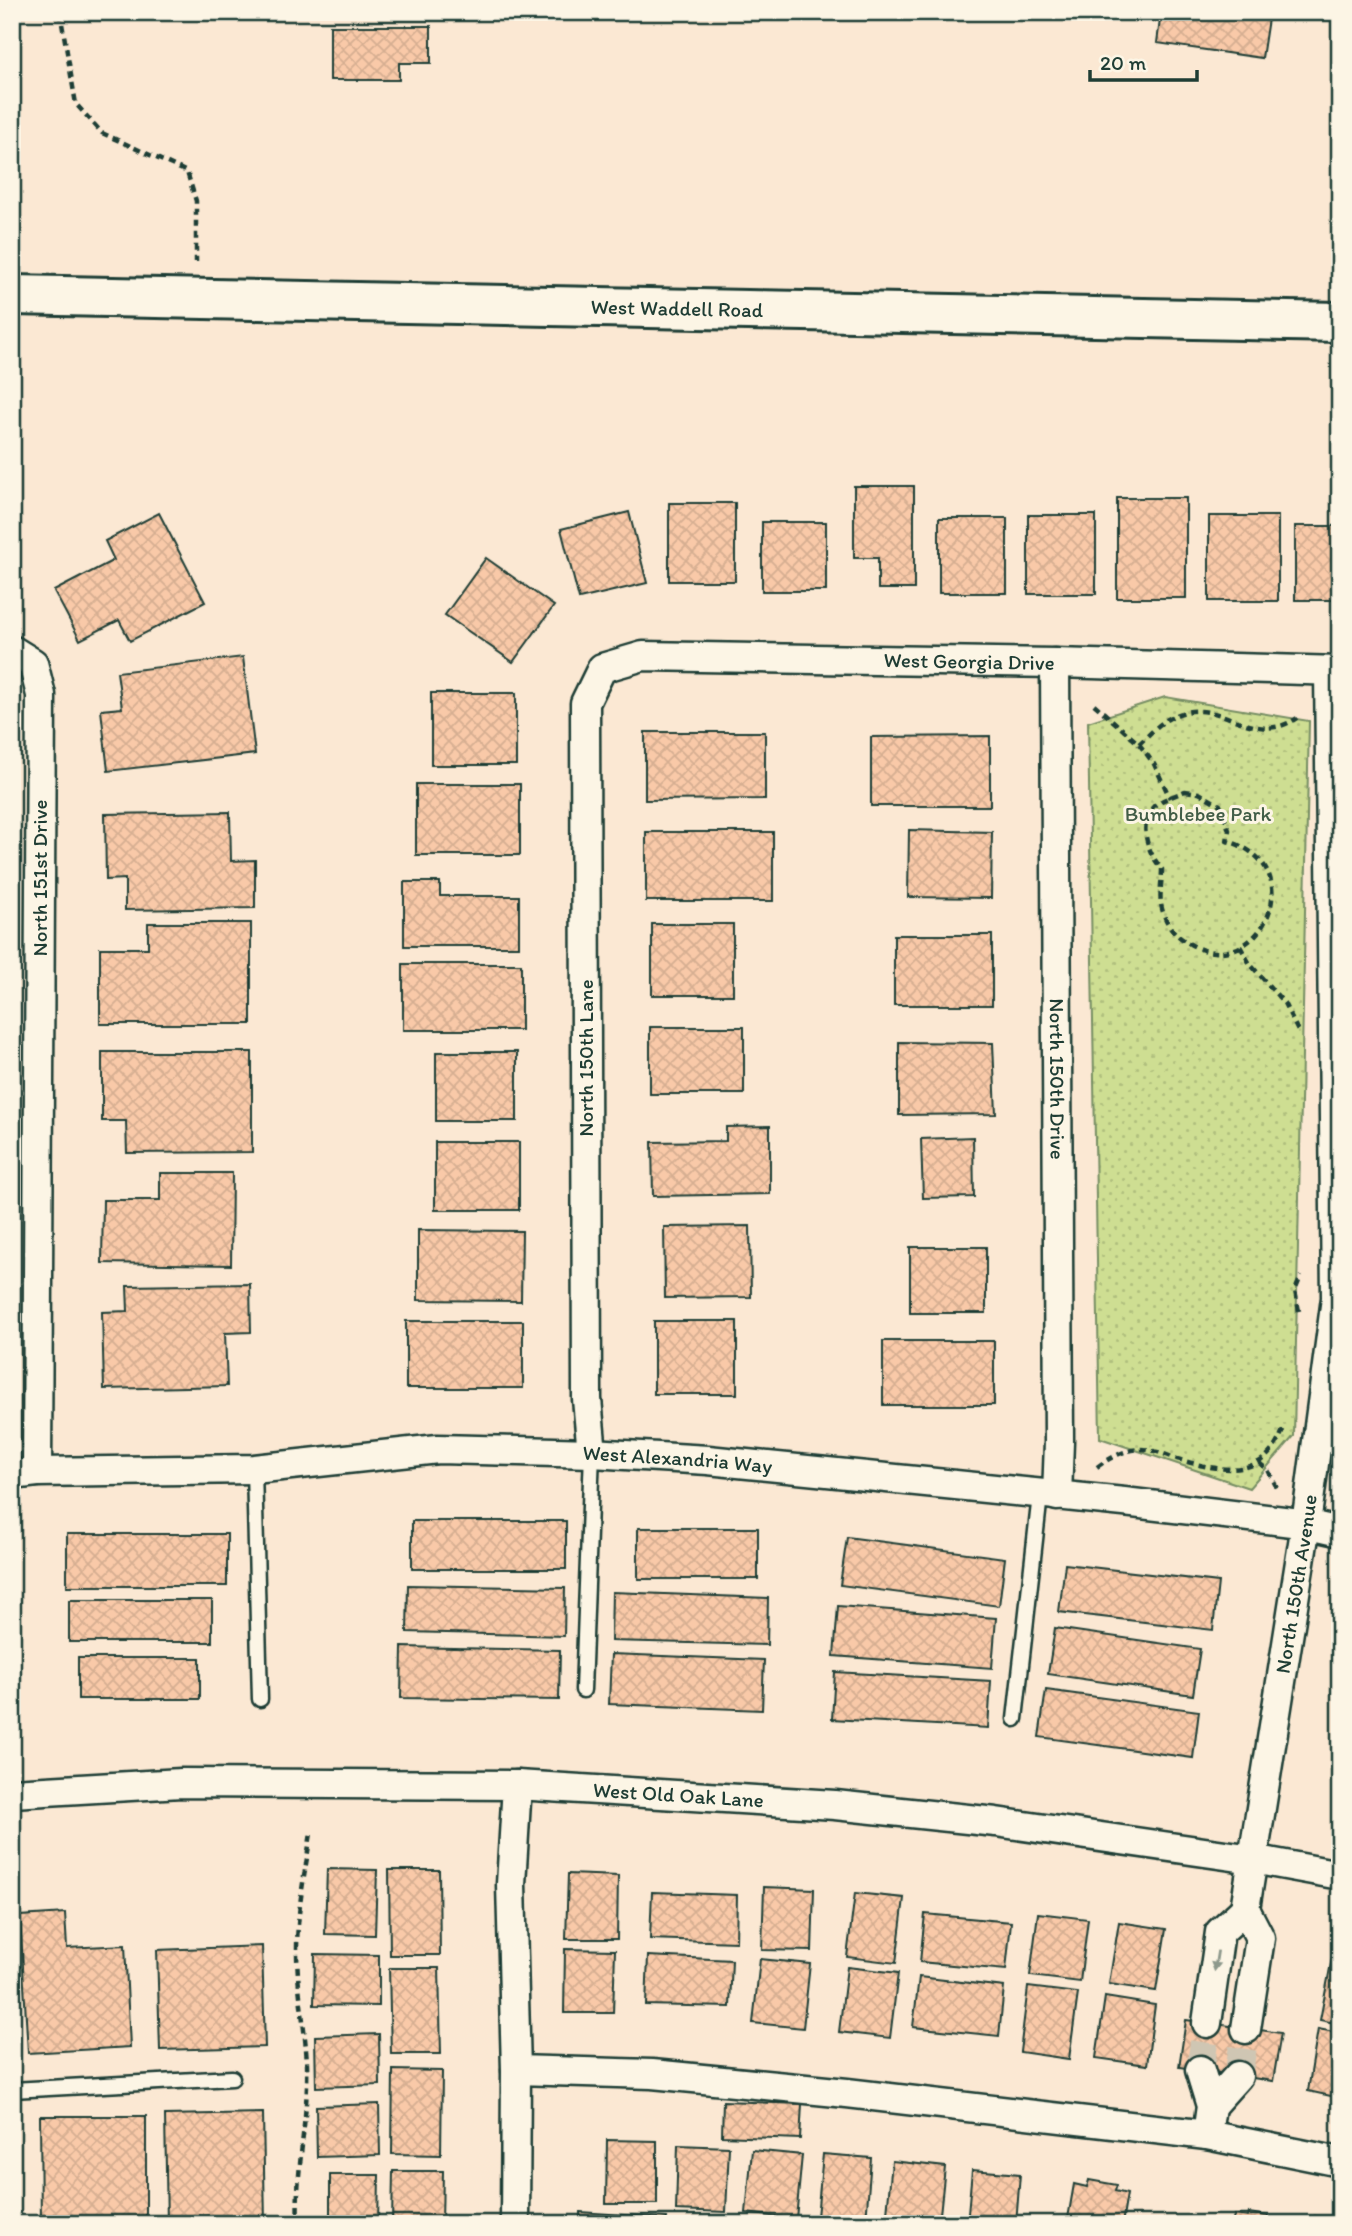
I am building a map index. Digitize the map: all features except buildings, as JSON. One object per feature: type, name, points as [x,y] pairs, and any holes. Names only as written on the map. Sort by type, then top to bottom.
[{"type":"main road","name":"West Waddell Road","points":[[12,295],[1340,322]]},
{"type":"street","name":"West Georgia Drive","points":[[602,668],[643,656],[1334,671]]},
{"type":"street","name":"North 151st Drive","points":[[23,657],[41,695],[25,1474]]},
{"type":"street","name":"North 150th Drive","points":[[1049,1496],[1059,1428],[1055,663]]},
{"type":"street","name":"North 150th Lane","points":[[592,1453],[587,1399],[585,703],[602,668]]},
{"type":"street","name":"North 150th Avenue","points":[[1245,1909],[1306,1524],[1336,1298],[1334,671]]},
{"type":"street","name":"West Alexandria Way","points":[[25,1474],[254,1469],[438,1448],[592,1453],[708,1460],[1049,1496],[1306,1524],[1340,1532]]},
{"type":"street","name":"West Old Oak Lane","points":[[12,1793],[181,1783],[517,1785],[835,1805],[1010,1824],[1254,1859],[1340,1875]]},
{"type":"street","points":[[514,2224],[516,2070],[511,1884],[517,1785]]},
{"type":"street","points":[[1245,1909],[1260,1938],[1247,2016],[1208,2011],[1220,1932],[1245,1909]]},
{"type":"street","points":[[516,2070],[652,2074],[847,2093],[1207,2135],[1340,2162]]},
{"type":"street","points":[[1199,2070],[1211,2106],[1207,2135]]},
{"type":"street","points":[[1211,2106],[1238,2076]]},
{"type":"lane","points":[[583,1690],[592,1453]]},
{"type":"lane","points":[[254,1469],[260,1699]]},
{"type":"lane","points":[[1015,1719],[1049,1496]]},
{"type":"lane","points":[[12,2090],[232,2078]]},
{"type":"path","points":[[60,12],[76,104],[102,132],[187,172],[196,201],[195,298]]},
{"type":"path","points":[[1094,705],[1139,744],[1154,764],[1170,798]]},
{"type":"path","points":[[1139,744],[1167,719],[1199,710],[1216,712],[1251,727],[1262,728],[1276,728],[1298,716]]},
{"type":"path","points":[[1185,791],[1199,793],[1220,805],[1229,830],[1227,841],[1257,855],[1267,869],[1273,885],[1273,902],[1268,919],[1259,933],[1240,946],[1213,952],[1197,948],[1182,940],[1170,928],[1163,913],[1160,896],[1162,869],[1153,860],[1146,832],[1151,811],[1156,805],[1170,798],[1185,791]]},
{"type":"path","points":[[1240,946],[1250,964],[1284,1003],[1304,1045]]},
{"type":"path","points":[[1299,1316],[1295,1291],[1301,1279],[1301,1268]]},
{"type":"path","points":[[1049,1496],[1121,1452],[1144,1449],[1210,1469],[1245,1468],[1259,1463],[1279,1441],[1287,1418]]},
{"type":"path","points":[[298,2224],[296,2192],[302,2154],[307,2063],[300,2009],[297,1950],[299,1914],[311,1833]]},
{"type":"green space","name":"Bumblebee Park","points":[[1165,697],[1309,721],[1294,1436],[1249,1488],[1100,1438],[1088,722]]},
{"type":"tunnel","points":[[1200,2070],[1207,2023]]},
{"type":"tunnel","points":[[1238,2076],[1246,2029]]}]
